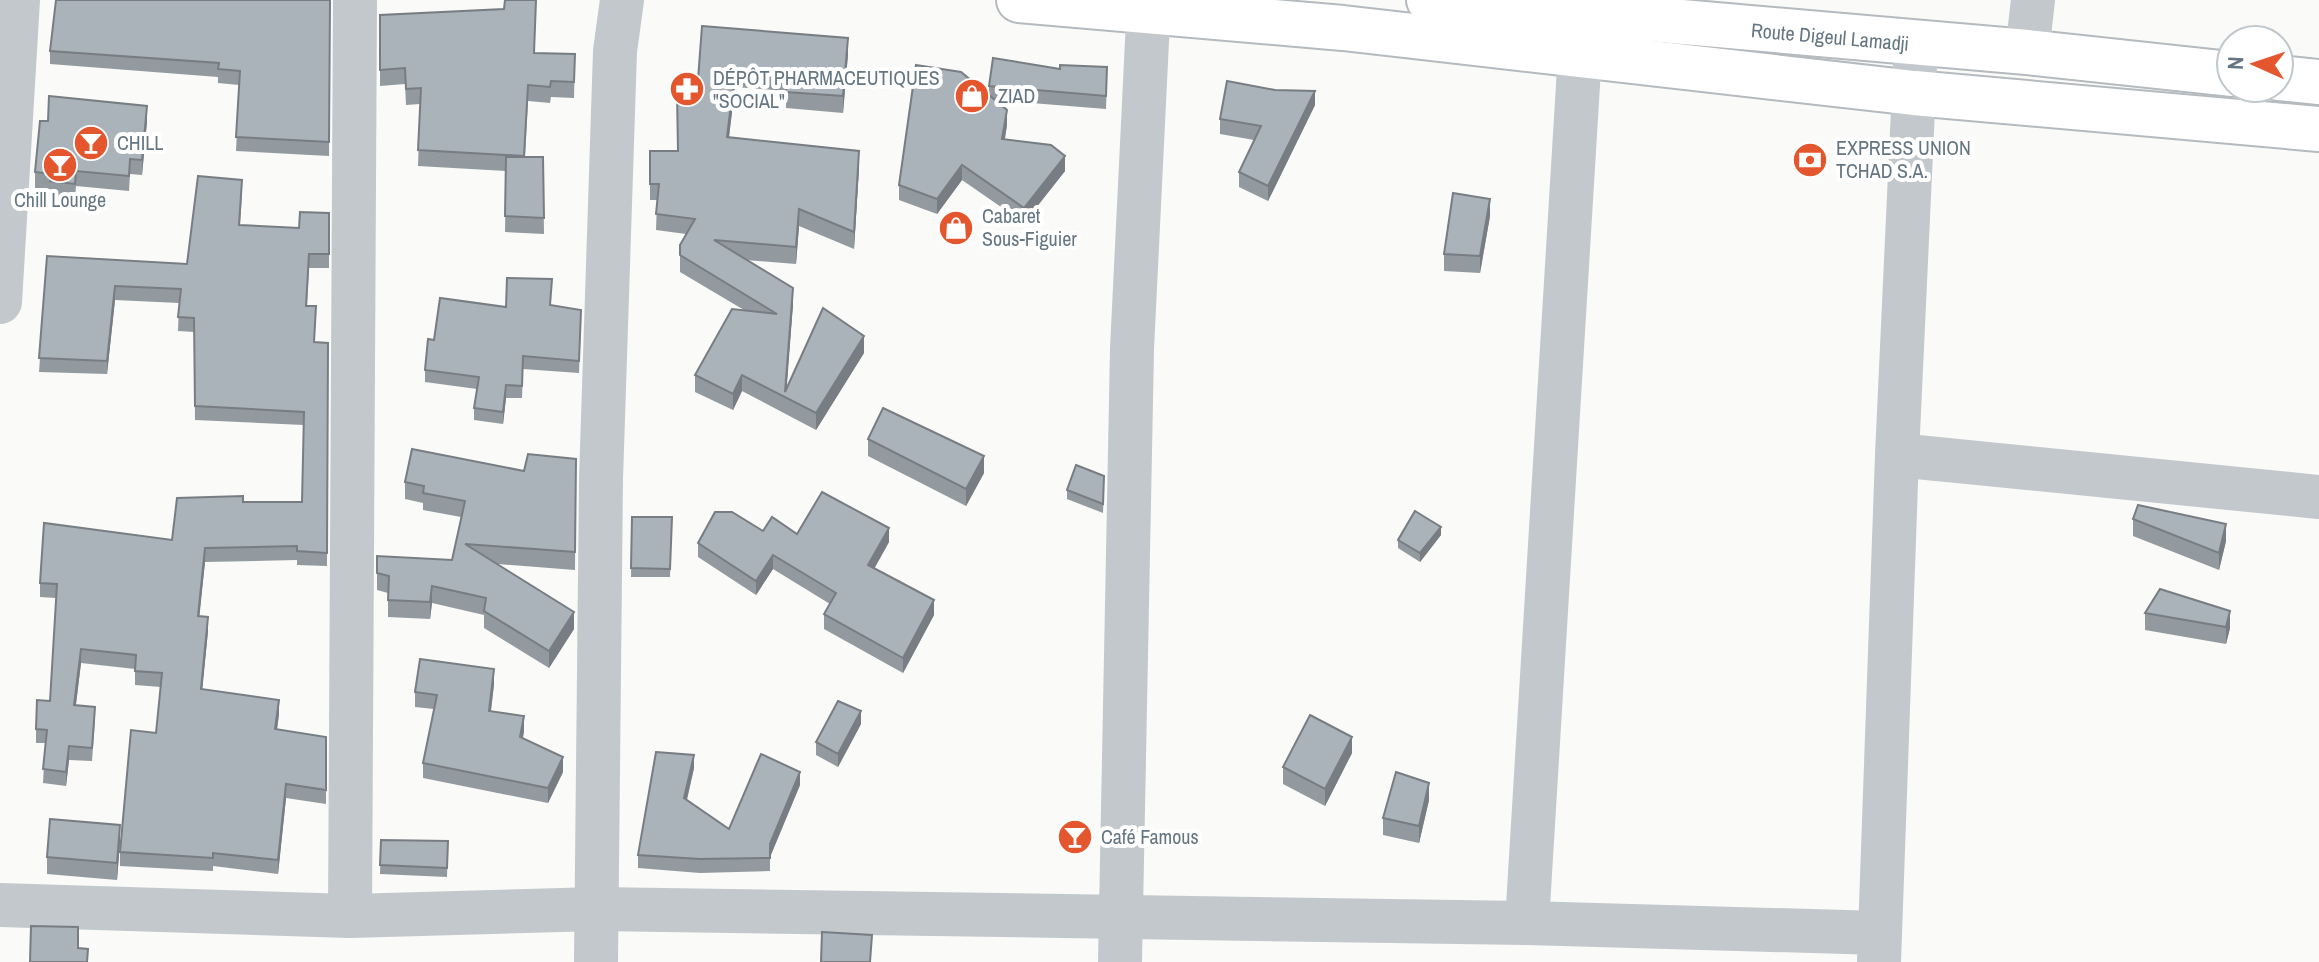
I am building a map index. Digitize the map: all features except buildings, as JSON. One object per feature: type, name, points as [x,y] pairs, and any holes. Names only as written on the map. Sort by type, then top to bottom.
[{"type":"main road","points":[[1019,0],[1149,6],[1580,52],[1914,93],[2319,129]]},
{"type":"main road","name":"Route Digeul Lamadji","points":[[1429,0],[1560,6],[1916,45],[2027,52],[2215,72]]},
{"type":"main road","points":[[2295,80],[2319,82]]},
{"type":"street","points":[[0,302],[18,0]]},
{"type":"street","points":[[350,916],[355,0]]},
{"type":"street","points":[[596,962],[602,464],[615,51],[622,0]]},
{"type":"street","points":[[2027,52],[2033,0]]},
{"type":"street","points":[[1120,962],[1132,349],[1149,6]]},
{"type":"street","points":[[0,905],[350,916],[597,909],[1527,923],[1880,948],[1897,455],[1916,45]]},
{"type":"street","points":[[1527,923],[1580,52]]},
{"type":"street","points":[[1897,455],[2319,497]]},
{"type":"place","name":"DÉPÔT PHARMACEUTIQUES \"SOCIAL\"","points":[[687,89]]},
{"type":"place","name":"ZIAD","points":[[972,96]]},
{"type":"place","name":"CHILL","points":[[91,143]]},
{"type":"place","name":"EXPRESS UNION TCHAD S.A.","points":[[1810,160]]},
{"type":"place","name":"Chill Lounge","points":[[60,165]]},
{"type":"place","name":"Cabaret Sous-Figuier","points":[[956,228]]},
{"type":"place","name":"Café Famous","points":[[1075,837]]}]
